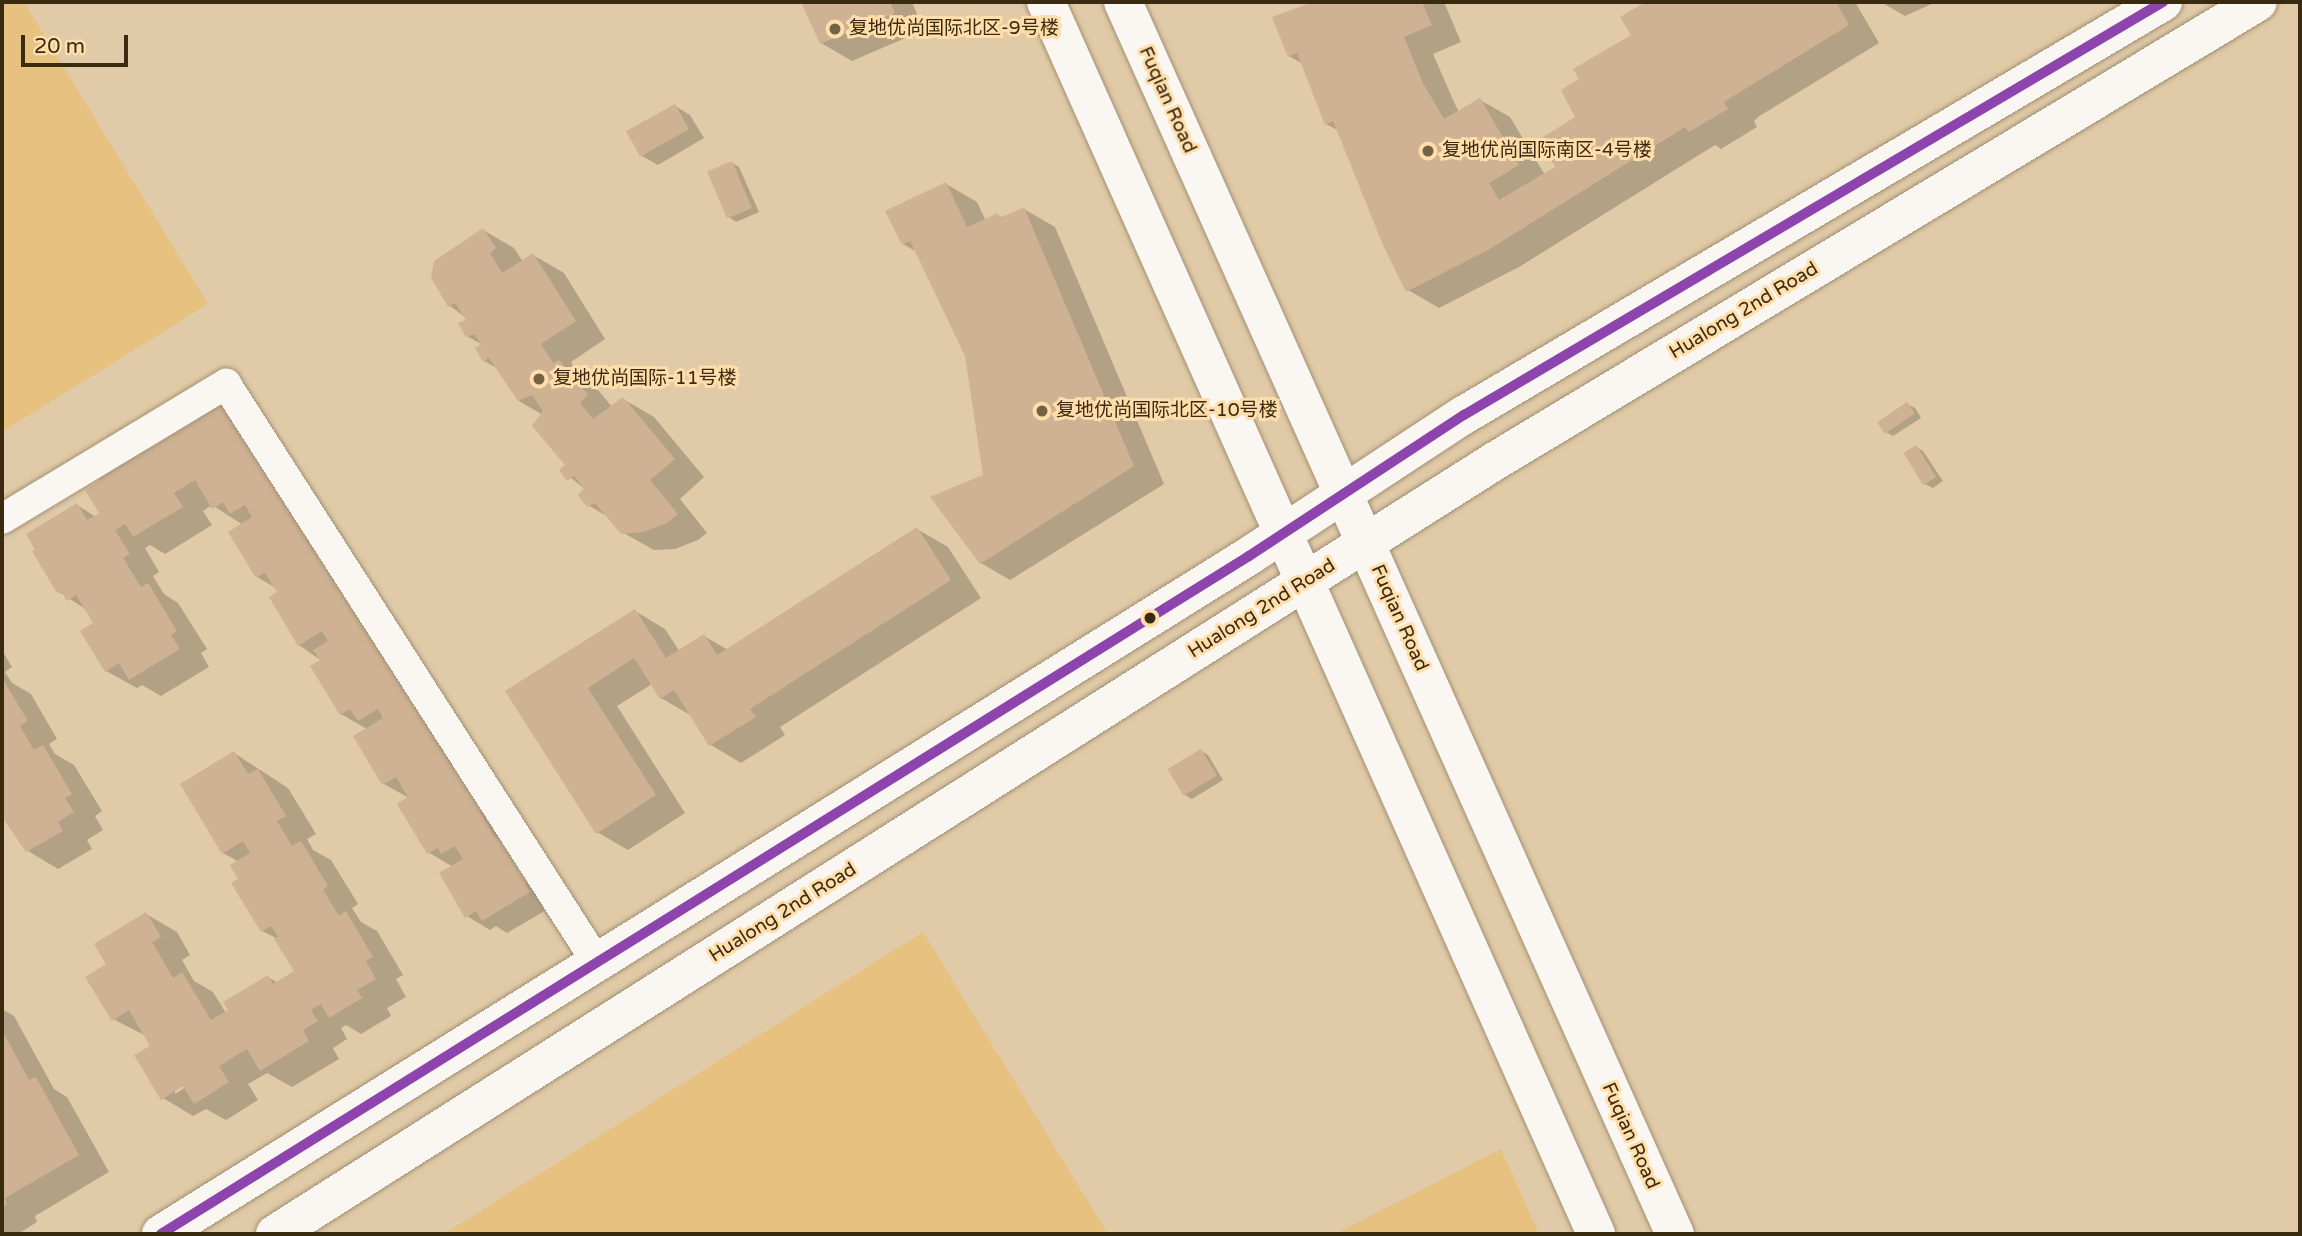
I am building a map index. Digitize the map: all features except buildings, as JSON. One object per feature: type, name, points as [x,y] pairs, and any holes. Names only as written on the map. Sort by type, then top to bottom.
[{"type":"street","points":[[1046,2],[1596,1234]]},
{"type":"street","name":"Fuqian Road","points":[[1123,2],[1675,1234]]},
{"type":"street","points":[[161,1234],[1283,533],[1464,415],[2163,2]]},
{"type":"street","name":"Hualong 2nd Road","points":[[275,1234],[1495,461],[2258,2]]},
{"type":"street","points":[[2,519],[226,384],[596,961]]},
{"type":"shaded area","points":[[2,2],[24,2],[208,304],[2,432]]},
{"type":"shaded area","points":[[923,932],[1108,1234],[444,1234]]},
{"type":"shaded area","points":[[1501,1149],[1539,1234],[1335,1234]]},
{"type":"transit line","points":[[161,1234],[1249,556],[1464,415],[2163,2]]},
{"type":"place","name":"复地优尚国际北区-9号楼","points":[[835,29]]},
{"type":"place","name":"复地优尚国际南区-4号楼","points":[[1428,151]]},
{"type":"place","name":"复地优尚国际-11号楼","points":[[539,379]]},
{"type":"place","name":"复地优尚国际北区-10号楼","points":[[1042,411]]}]
